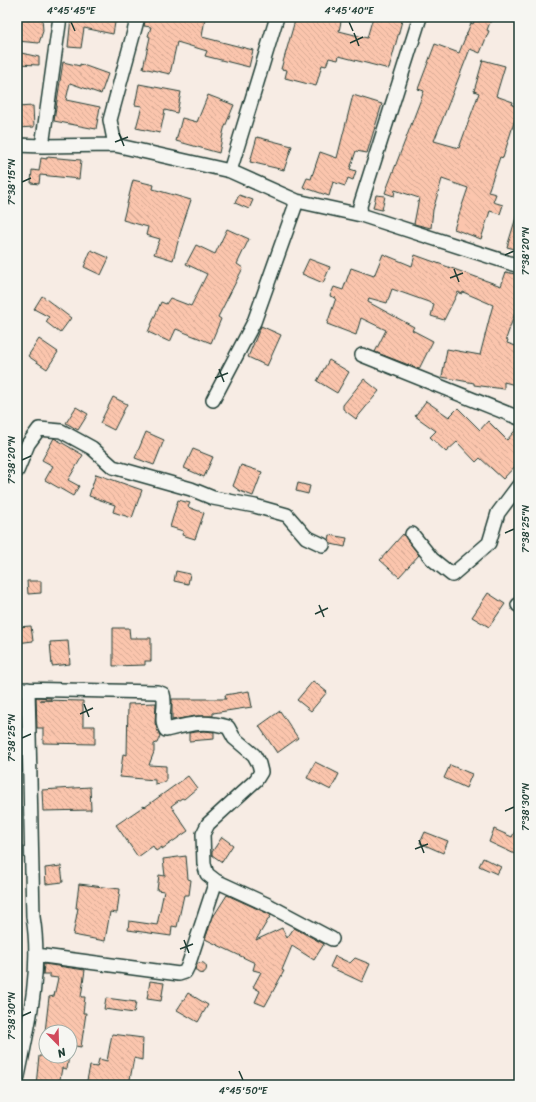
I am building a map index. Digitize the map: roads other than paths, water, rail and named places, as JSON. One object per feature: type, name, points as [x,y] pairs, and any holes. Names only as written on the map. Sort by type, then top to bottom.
[{"type":"street","points":[[42,146],[60,17]]},
{"type":"street","points":[[115,145],[110,120],[138,17]]},
{"type":"street","points":[[230,171],[277,17]]},
{"type":"street","points":[[361,215],[360,206],[420,17]]},
{"type":"street","points":[[17,145],[115,145],[230,171],[297,201],[361,215],[519,266]]},
{"type":"street","points":[[213,400],[254,322],[297,201]]},
{"type":"street","points":[[362,355],[519,418]]},
{"type":"street","points":[[17,471],[28,444],[39,429],[61,431],[92,448],[113,467],[191,489],[213,498],[255,506],[287,515],[306,537],[323,545]]},
{"type":"street","points":[[412,534],[432,559],[452,576],[488,543],[498,513],[519,485]]},
{"type":"street","points":[[17,1080],[23,1023],[36,955],[22,688],[157,692],[163,694],[164,698],[164,727],[166,730],[195,722],[212,722],[228,727],[234,738],[254,755],[260,764],[261,772],[256,780],[208,824],[203,834],[204,864],[207,874],[216,881],[268,905],[332,939]]},
{"type":"street","points":[[36,955],[178,974],[185,972],[216,881]]}]
